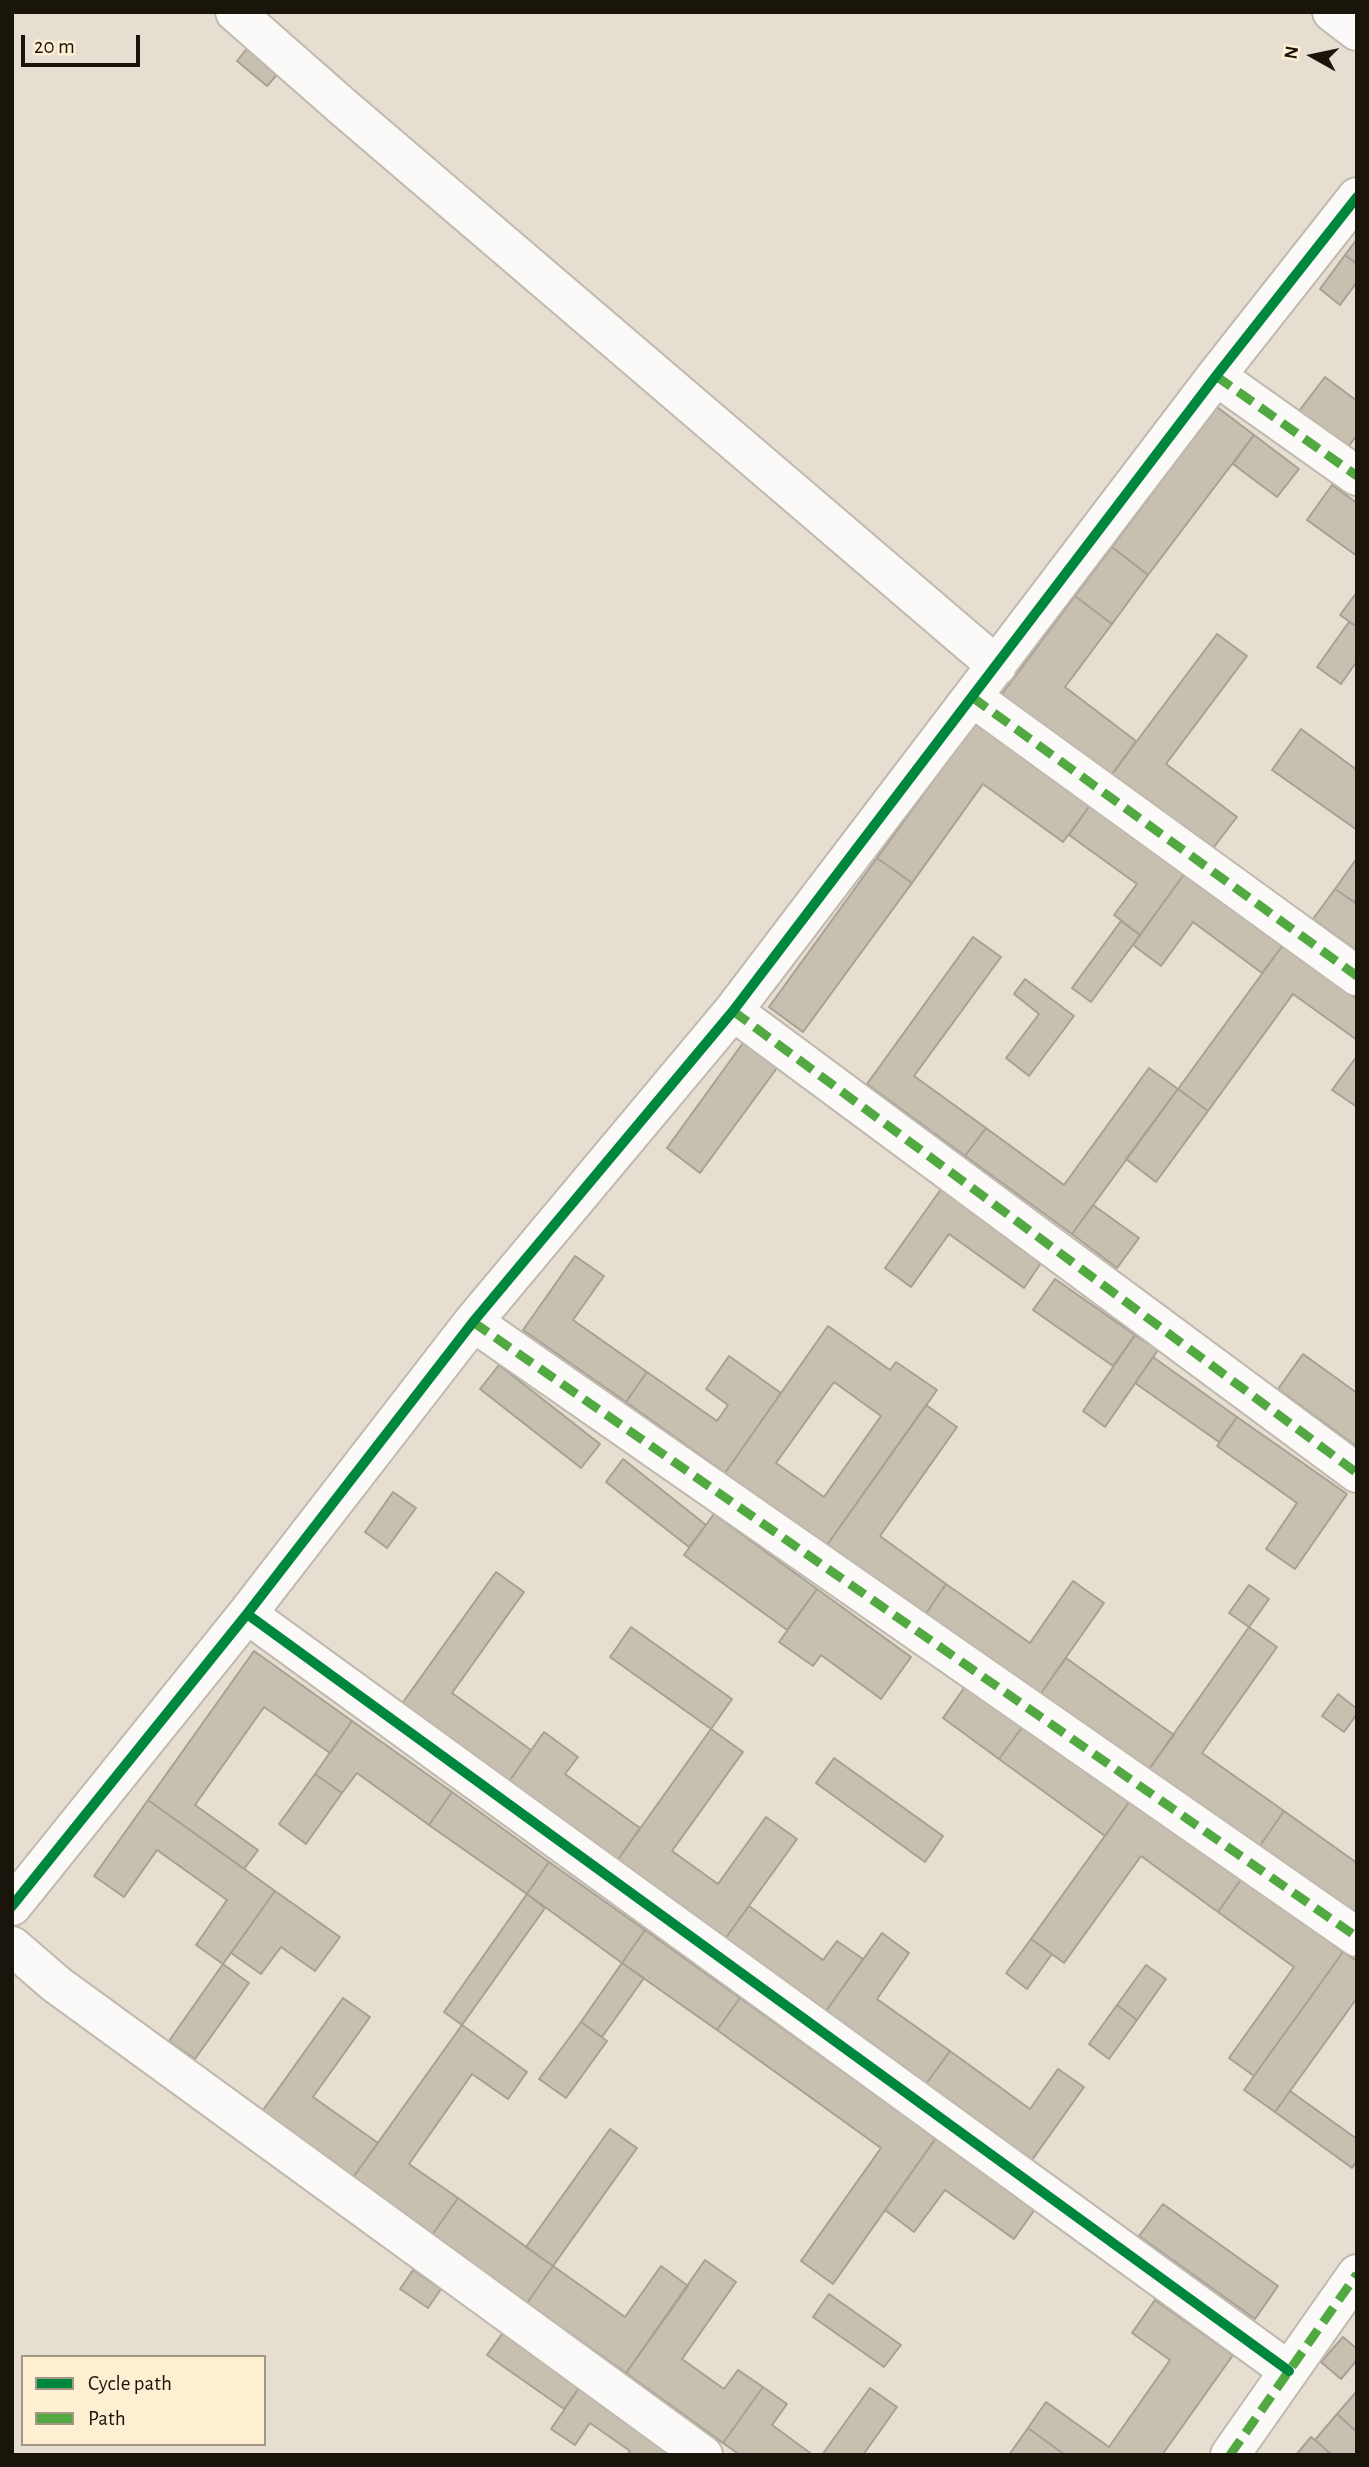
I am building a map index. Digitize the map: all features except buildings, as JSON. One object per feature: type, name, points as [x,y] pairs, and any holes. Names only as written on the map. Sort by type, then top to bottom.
[{"type":"street","points":[[235,12],[998,666]]},
{"type":"street","points":[[1332,12],[1357,31]]},
{"type":"street","points":[[12,1906],[247,1614],[473,1322],[733,1011],[1216,376],[1357,197]]},
{"type":"street","points":[[1216,376],[1357,476]]},
{"type":"street","points":[[972,697],[1357,976]]},
{"type":"street","points":[[733,1011],[1357,1472]]},
{"type":"street","points":[[473,1322],[1357,1937]]},
{"type":"street","points":[[247,1614],[1289,2371]]},
{"type":"street","points":[[12,1946],[56,1984],[703,2455]]},
{"type":"street","points":[[1230,2455],[1357,2274]]},
{"type":"marked path","points":[[1216,376],[1357,476]]},
{"type":"marked path","points":[[972,697],[1357,976]]},
{"type":"marked path","points":[[733,1011],[1357,1473]]},
{"type":"marked path","points":[[473,1322],[1357,1937]]},
{"type":"marked path","points":[[1230,2455],[1357,2274]]},
{"type":"cycle path","points":[[12,1906],[247,1614],[473,1322],[733,1011],[1216,376],[1357,197]]},
{"type":"cycle path","points":[[247,1614],[1289,2371]]}]
